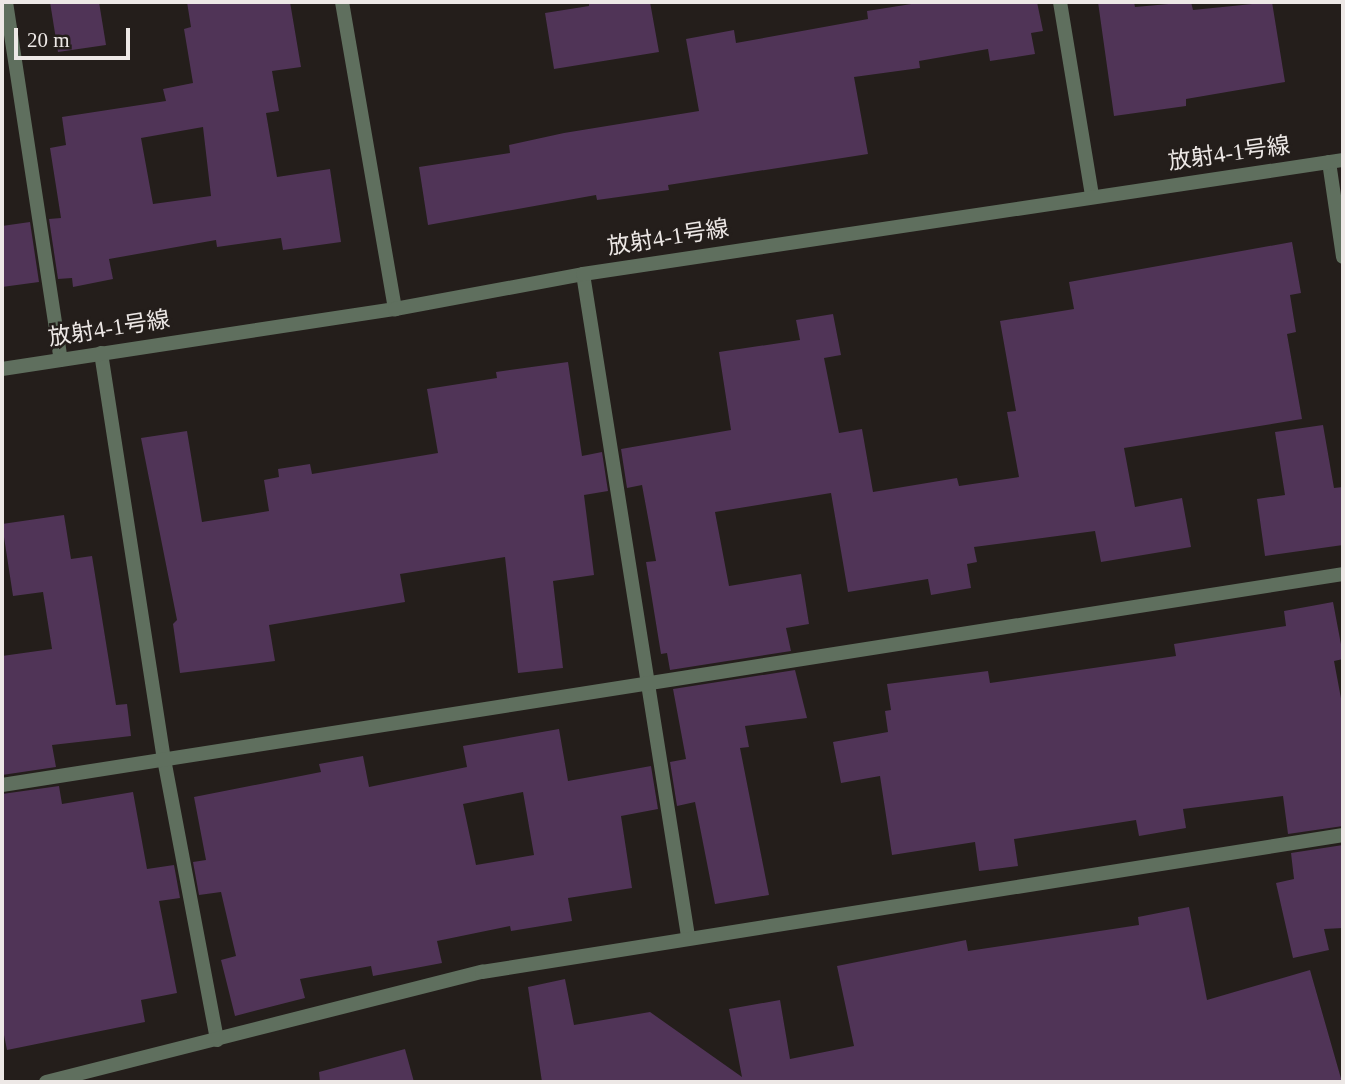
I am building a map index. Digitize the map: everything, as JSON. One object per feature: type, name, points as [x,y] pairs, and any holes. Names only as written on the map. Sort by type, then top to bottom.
[{"type":"street","points":[[6,2],[61,360]]},
{"type":"street","points":[[342,2],[396,309]]},
{"type":"street","points":[[1060,2],[1092,197]]},
{"type":"street","points":[[1336,161],[1343,257]]},
{"type":"street","name":"放射4-1号線","points":[[2,369],[396,309],[583,274],[1336,161]]},
{"type":"street","points":[[583,274],[645,685],[688,936]]},
{"type":"street","points":[[101,353],[164,759],[217,1040]]},
{"type":"street","points":[[2,785],[1343,574]]},
{"type":"street","points":[[46,1082],[482,972],[688,936],[1343,835]]},
{"type":"building","points":[[50,2],[99,2],[106,45],[58,52]]},
{"type":"building","points":[[187,2],[290,2],[301,67],[272,71],[279,111],[266,113],[277,177],[330,169],[341,242],[283,250],[281,238],[217,247],[216,240],[109,259],[113,279],[73,287],[72,278],[58,279],[49,219],[61,218],[50,148],[66,145],[62,117],[166,101],[163,89],[193,83],[184,29],[191,27]],"holes":[[[203,127],[211,196],[153,204],[141,138]]]},
{"type":"building","points":[[589,2],[650,2],[659,52],[554,69],[545,13],[589,6]]},
{"type":"building","points":[[924,2],[1037,2],[1043,31],[1031,33],[1035,54],[990,61],[988,49],[919,61],[920,68],[854,77],[868,154],[668,185],[669,190],[597,200],[596,195],[428,225],[419,167],[510,153],[509,145],[564,133],[699,111],[686,39],[734,30],[736,43],[868,19],[867,11]]},
{"type":"building","points":[[1098,2],[1134,2],[1135,7],[1191,2],[1193,10],[1272,2],[1285,82],[1186,99],[1186,106],[1114,116]]},
{"type":"building","points":[[30,222],[39,282],[2,287],[2,226]]},
{"type":"building","points":[[1292,242],[1301,293],[1290,295],[1296,332],[1287,334],[1302,419],[1124,448],[1135,507],[1182,498],[1191,547],[1101,562],[1095,531],[974,547],[977,562],[967,564],[971,588],[931,595],[928,579],[848,592],[831,493],[715,512],[729,586],[801,574],[809,624],[786,628],[791,651],[670,670],[667,653],[661,654],[646,562],[656,561],[642,485],[627,488],[621,449],[731,430],[719,352],[800,340],[796,320],[833,314],[841,355],[824,358],[839,433],[862,429],[873,492],[957,478],[959,486],[1019,477],[1007,412],[1016,411],[1000,321],[1074,309],[1069,282]]},
{"type":"building","points":[[568,362],[582,456],[602,452],[608,491],[584,495],[594,575],[553,581],[563,668],[518,673],[505,557],[400,574],[405,602],[269,625],[275,661],[180,673],[173,624],[177,620],[141,438],[187,431],[202,522],[269,511],[264,480],[279,477],[278,469],[310,464],[312,474],[438,453],[427,389],[497,378],[496,372]]},
{"type":"building","points":[[1323,425],[1334,488],[1343,487],[1343,545],[1265,556],[1257,499],[1285,495],[1275,432]]},
{"type":"building","points":[[64,515],[71,559],[92,556],[116,705],[127,704],[131,736],[52,745],[56,767],[2,775],[2,656],[52,649],[43,592],[13,596],[2,524]]},
{"type":"building","points":[[1333,602],[1343,655],[1343,659],[1334,661],[1343,709],[1343,826],[1288,834],[1283,796],[1183,809],[1186,828],[1139,836],[1136,820],[1014,839],[1018,866],[979,871],[975,842],[892,855],[880,776],[841,783],[833,742],[888,732],[885,711],[891,710],[887,684],[988,671],[990,683],[1176,656],[1174,644],[1286,626],[1284,611]]},
{"type":"building","points":[[795,670],[807,718],[745,726],[749,747],[740,748],[769,895],[715,904],[695,802],[677,806],[670,762],[686,759],[673,689]]},
{"type":"building","points":[[559,729],[568,781],[651,766],[658,809],[621,816],[632,888],[568,898],[572,921],[511,931],[510,926],[437,941],[442,963],[373,976],[371,966],[300,979],[305,998],[235,1016],[221,960],[236,956],[221,892],[199,895],[193,862],[206,860],[194,797],[321,772],[319,764],[363,756],[369,787],[467,767],[463,746]],"holes":[[[523,792],[534,855],[476,865],[463,804]]]},
{"type":"building","points":[[59,786],[62,804],[133,792],[147,869],[174,865],[180,898],[159,901],[177,993],[141,1000],[145,1022],[7,1050],[2,1025],[2,794]]},
{"type":"building","points":[[1343,845],[1343,928],[1324,929],[1329,950],[1293,958],[1276,883],[1294,879],[1291,853]]},
{"type":"building","points":[[1189,907],[1207,1000],[1310,970],[1342,1082],[542,1082],[528,987],[565,979],[574,1025],[650,1012],[742,1077],[729,1009],[780,1000],[790,1059],[854,1046],[837,966],[966,940],[968,951],[1139,925],[1138,917]]},
{"type":"building","points":[[405,1049],[414,1082],[320,1082],[319,1072]]}]
